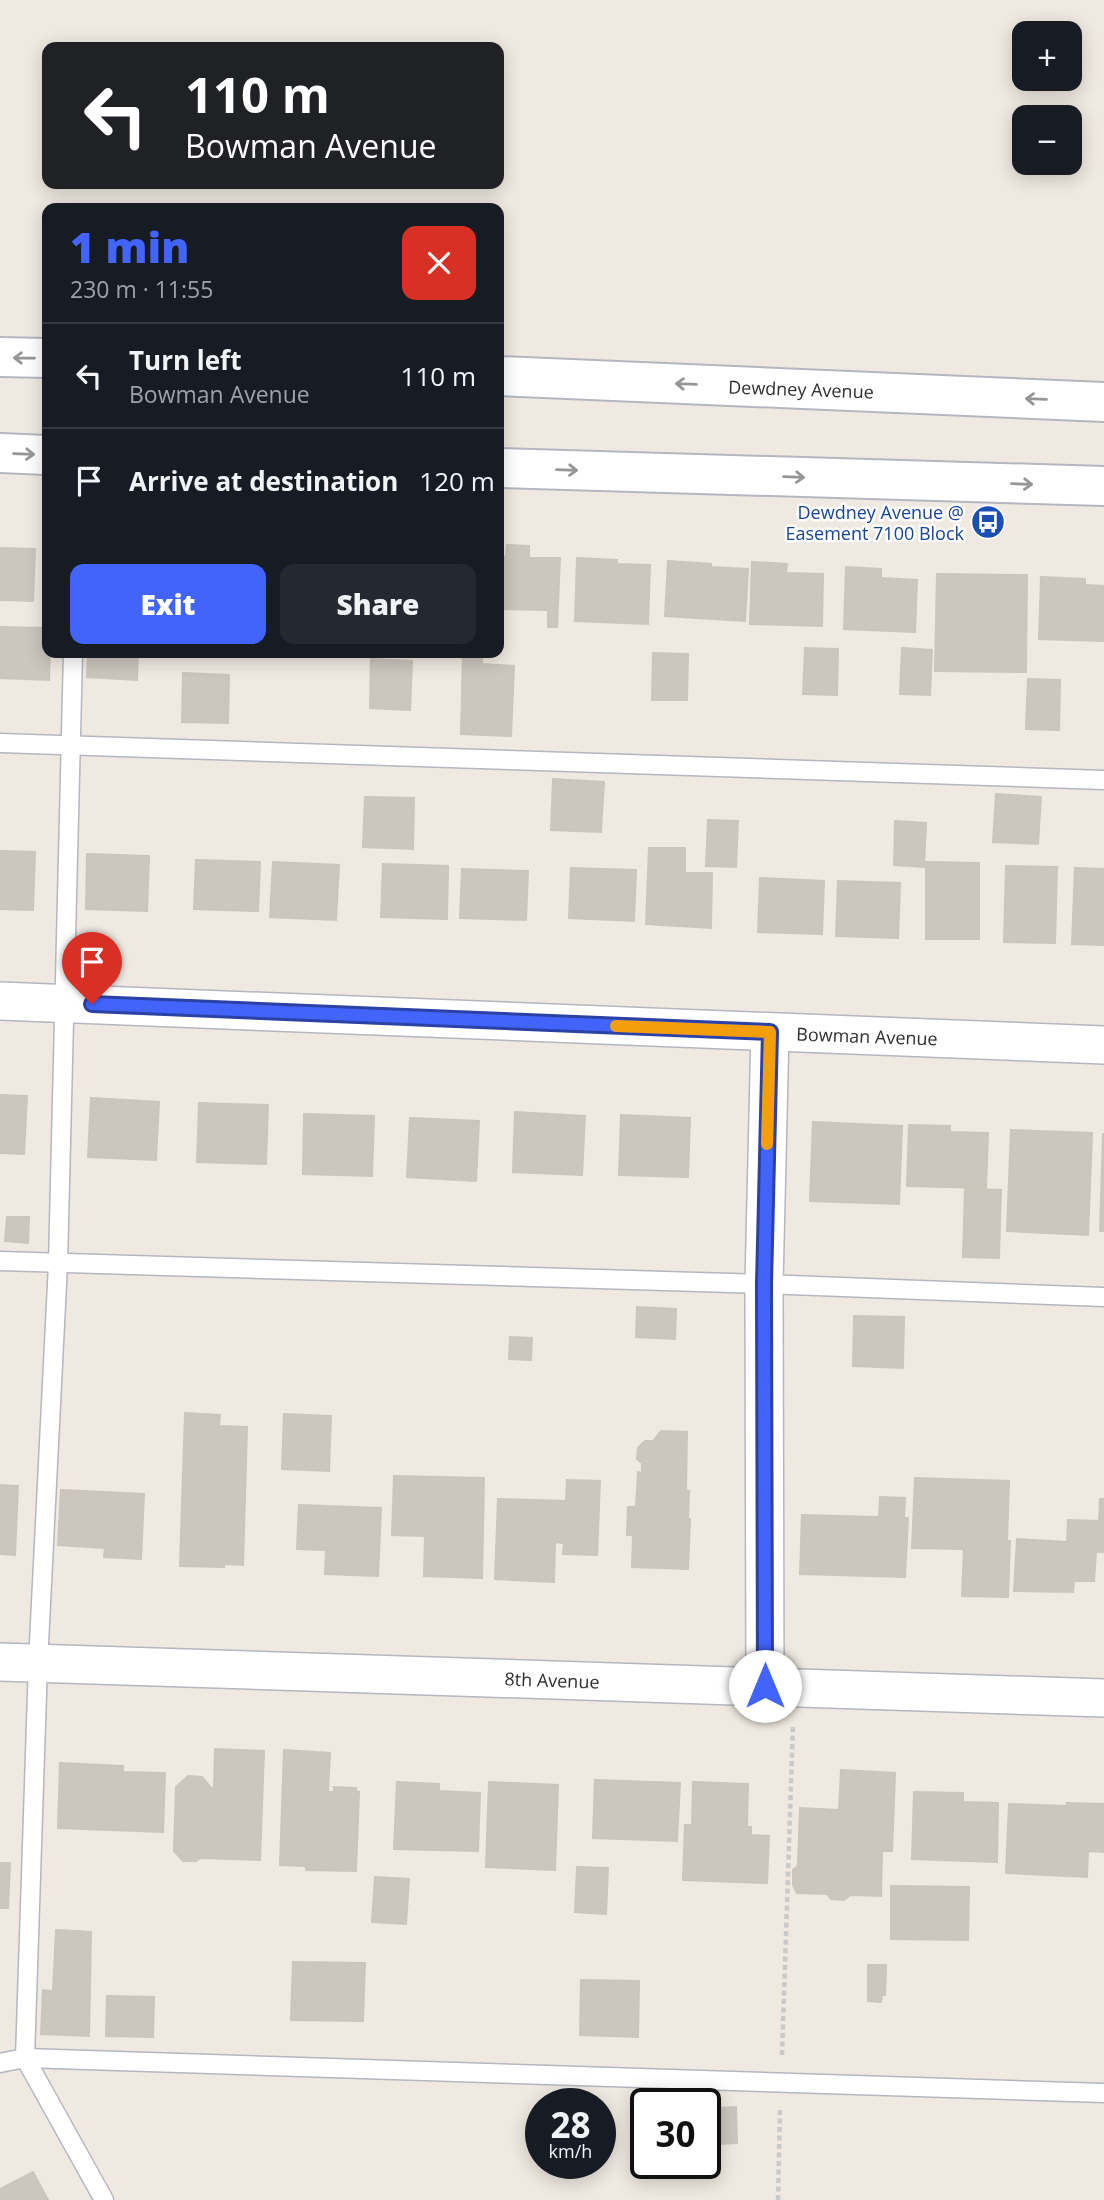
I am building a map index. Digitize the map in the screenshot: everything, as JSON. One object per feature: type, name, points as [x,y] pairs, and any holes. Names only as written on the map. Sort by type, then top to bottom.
[{"type":"main road","points":[[0,357],[42,358]]},
{"type":"main road","name":"Dewdney Avenue","points":[[504,376],[1104,402]]},
{"type":"main road","points":[[0,453],[42,455]]},
{"type":"main road","points":[[504,468],[1104,486]]},
{"type":"street","name":"Bowman Avenue","points":[[0,1001],[1104,1045]]},
{"type":"street","points":[[770,1032],[764,1284],[780,1687]]},
{"type":"street","name":"8th Avenue","points":[[0,1662],[1104,1698]]},
{"type":"lane","points":[[73,658],[58,1264],[38,1663],[25,2058],[104,2200]]},
{"type":"lane","points":[[0,743],[1104,780]]},
{"type":"lane","points":[[0,1261],[1104,1297]]},
{"type":"lane","points":[[0,2063],[25,2058],[1104,2093]]},
{"type":"path","points":[[778,2200],[781,2082],[780,1687]]},
{"type":"building","points":[[507,545],[529,546],[529,558],[560,558],[557,627],[548,627],[548,610],[504,609]]},
{"type":"building","points":[[0,548],[35,549],[33,601],[0,600]]},
{"type":"building","points":[[577,558],[617,560],[617,564],[650,565],[648,624],[575,621]]},
{"type":"building","points":[[668,561],[748,569],[745,621],[665,616]]},
{"type":"building","points":[[752,562],[787,564],[786,573],[823,574],[822,626],[750,624]]},
{"type":"building","points":[[846,567],[881,569],[881,578],[917,580],[915,632],[844,629]]},
{"type":"building","points":[[937,574],[1027,575],[1026,672],[935,671]]},
{"type":"building","points":[[1041,577],[1085,579],[1085,585],[1104,586],[1104,641],[1039,639]]},
{"type":"building","points":[[0,627],[42,628],[42,658],[50,658],[49,680],[0,678]]},
{"type":"building","points":[[805,648],[838,649],[837,695],[803,694]]},
{"type":"building","points":[[902,648],[932,650],[930,695],[900,694]]},
{"type":"building","points":[[653,653],[688,654],[687,700],[652,700]]},
{"type":"building","points":[[88,658],[138,658],[137,680],[87,677]]},
{"type":"building","points":[[463,658],[482,658],[482,664],[514,666],[511,736],[461,734]]},
{"type":"building","points":[[371,659],[412,661],[410,710],[370,708]]},
{"type":"building","points":[[183,673],[229,675],[228,723],[182,722]]},
{"type":"building","points":[[1028,679],[1060,680],[1059,730],[1026,729]]},
{"type":"building","points":[[553,779],[604,782],[601,832],[551,830]]},
{"type":"building","points":[[996,794],[1041,797],[1038,844],[993,842]]},
{"type":"building","points":[[365,797],[414,798],[413,849],[363,847]]},
{"type":"building","points":[[708,820],[738,821],[736,867],[706,866]]},
{"type":"building","points":[[895,821],[926,823],[924,867],[894,865]]},
{"type":"building","points":[[649,848],[685,848],[685,873],[712,873],[711,928],[646,924]]},
{"type":"building","points":[[0,851],[35,852],[33,910],[0,909]]},
{"type":"building","points":[[87,854],[149,856],[147,911],[86,909]]},
{"type":"building","points":[[196,860],[260,862],[258,911],[194,909]]},
{"type":"building","points":[[273,862],[339,865],[336,920],[270,917]]},
{"type":"building","points":[[926,862],[979,863],[979,939],[926,939]]},
{"type":"building","points":[[383,864],[448,866],[447,919],[381,917]]},
{"type":"building","points":[[1006,866],[1057,867],[1055,943],[1004,942]]},
{"type":"building","points":[[571,868],[636,870],[634,921],[569,918]]},
{"type":"building","points":[[1075,868],[1104,869],[1104,945],[1072,944]]},
{"type":"building","points":[[462,869],[528,871],[526,920],[460,918]]},
{"type":"building","points":[[760,878],[824,881],[822,934],[758,932]]},
{"type":"building","points":[[838,881],[900,883],[898,938],[836,936]]},
{"type":"building","points":[[0,1095],[27,1096],[24,1154],[0,1153]]},
{"type":"building","points":[[91,1098],[159,1102],[156,1160],[88,1157]]},
{"type":"building","points":[[199,1103],[268,1105],[266,1164],[197,1162]]},
{"type":"building","points":[[515,1112],[585,1116],[582,1175],[513,1172]]},
{"type":"building","points":[[304,1114],[374,1116],[372,1176],[303,1174]]},
{"type":"building","points":[[621,1115],[690,1118],[688,1177],[619,1175]]},
{"type":"building","points":[[410,1118],[479,1121],[476,1181],[407,1177]]},
{"type":"building","points":[[813,1122],[902,1126],[899,1204],[810,1201]]},
{"type":"building","points":[[909,1125],[950,1126],[950,1132],[988,1133],[986,1188],[907,1186]]},
{"type":"building","points":[[1011,1130],[1092,1133],[1088,1235],[1007,1231]]},
{"type":"building","points":[[1103,1134],[1104,1231],[1100,1231]]},
{"type":"building","points":[[965,1189],[1001,1190],[999,1258],[963,1257]]},
{"type":"building","points":[[7,1217],[29,1217],[28,1243],[5,1241]]},
{"type":"building","points":[[637,1307],[676,1309],[675,1339],[636,1337]]},
{"type":"building","points":[[854,1316],[904,1317],[903,1368],[853,1366]]},
{"type":"building","points":[[510,1337],[532,1338],[531,1360],[509,1359]]},
{"type":"building","points":[[185,1413],[220,1415],[219,1426],[247,1427],[243,1565],[180,1566]]},
{"type":"building","points":[[284,1414],[331,1416],[329,1471],[282,1469]]},
{"type":"building","points":[[661,1431],[687,1432],[686,1490],[689,1491],[690,1519],[688,1569],[632,1567],[633,1535],[627,1535],[628,1507],[636,1507],[638,1472],[642,1473],[642,1463],[637,1459],[638,1448],[645,1441],[653,1441]]},
{"type":"building","points":[[394,1476],[484,1478],[482,1578],[424,1576],[425,1536],[392,1535]]},
{"type":"building","points":[[915,1478],[1009,1481],[1008,1597],[962,1596],[964,1549],[912,1548]]},
{"type":"building","points":[[567,1480],[600,1481],[597,1555],[563,1554],[564,1543],[555,1542],[554,1582],[495,1579],[498,1499],[566,1501]]},
{"type":"building","points":[[0,1485],[18,1486],[15,1555],[0,1554]]},
{"type":"building","points":[[61,1490],[144,1494],[141,1559],[104,1557],[105,1548],[58,1545]]},
{"type":"building","points":[[880,1497],[905,1498],[904,1518],[908,1518],[905,1577],[800,1574],[802,1515],[879,1517]]},
{"type":"building","points":[[1100,1499],[1104,1499],[1104,1552],[1096,1552],[1094,1581],[1074,1581],[1073,1592],[1014,1591],[1017,1539],[1067,1542],[1068,1520],[1099,1521]]},
{"type":"building","points":[[299,1505],[381,1508],[378,1576],[325,1574],[326,1550],[297,1549]]},
{"type":"building","points":[[215,1749],[264,1751],[260,1860],[200,1858],[196,1861],[183,1861],[174,1851],[176,1787],[188,1776],[202,1777],[214,1788]]},
{"type":"building","points":[[284,1750],[330,1753],[328,1792],[334,1792],[334,1787],[356,1788],[359,1792],[356,1871],[306,1870],[306,1866],[280,1865]]},
{"type":"building","points":[[60,1763],[123,1766],[123,1772],[165,1773],[163,1832],[58,1828]]},
{"type":"building","points":[[841,1770],[895,1773],[892,1851],[882,1851],[881,1896],[850,1895],[844,1900],[831,1899],[827,1894],[797,1893],[793,1885],[793,1870],[798,1866],[800,1808],[839,1810]]},
{"type":"building","points":[[595,1780],[680,1783],[677,1841],[593,1838]]},
{"type":"building","points":[[397,1782],[439,1784],[439,1791],[480,1793],[478,1851],[394,1849]]},
{"type":"building","points":[[489,1782],[558,1785],[555,1870],[486,1867]]},
{"type":"building","points":[[693,1782],[748,1784],[747,1827],[751,1827],[751,1835],[769,1836],[767,1883],[683,1880],[685,1825],[692,1825]]},
{"type":"building","points":[[914,1792],[963,1793],[963,1802],[998,1803],[997,1862],[912,1859]]},
{"type":"building","points":[[1067,1803],[1104,1804],[1104,1852],[1088,1851],[1087,1877],[1006,1873],[1009,1804],[1067,1806]]},
{"type":"building","points":[[0,1863],[10,1863],[8,1908],[0,1908]]},
{"type":"building","points":[[577,1867],[608,1868],[606,1914],[575,1912]]},
{"type":"building","points":[[375,1877],[409,1879],[406,1924],[372,1922]]},
{"type":"building","points":[[891,1886],[969,1887],[968,1940],[891,1939]]},
{"type":"building","points":[[56,1930],[91,1932],[89,2036],[41,2034],[43,1990],[53,1991]]},
{"type":"building","points":[[293,1962],[365,1963],[363,2021],[291,2020]]},
{"type":"building","points":[[868,1965],[886,1965],[885,1995],[882,1995],[881,2002],[868,2001]]},
{"type":"building","points":[[581,1980],[639,1981],[638,2037],[580,2035]]},
{"type":"building","points":[[107,1996],[154,1997],[153,2037],[106,2036]]},
{"type":"building","points":[[736,2107],[737,2143],[721,2144],[721,2108]]},
{"type":"building","points":[[33,2172],[48,2200],[0,2200],[0,2189]]},
{"type":"slow traffic","points":[[616,1026],[770,1032],[767,1144]]},
{"type":"place","name":"Dewdney Avenue @ Easement 7100 Block","points":[[988,522]]},
{"type":"route","points":[[92,1004],[770,1032],[764,1284],[765,1686]]}]
